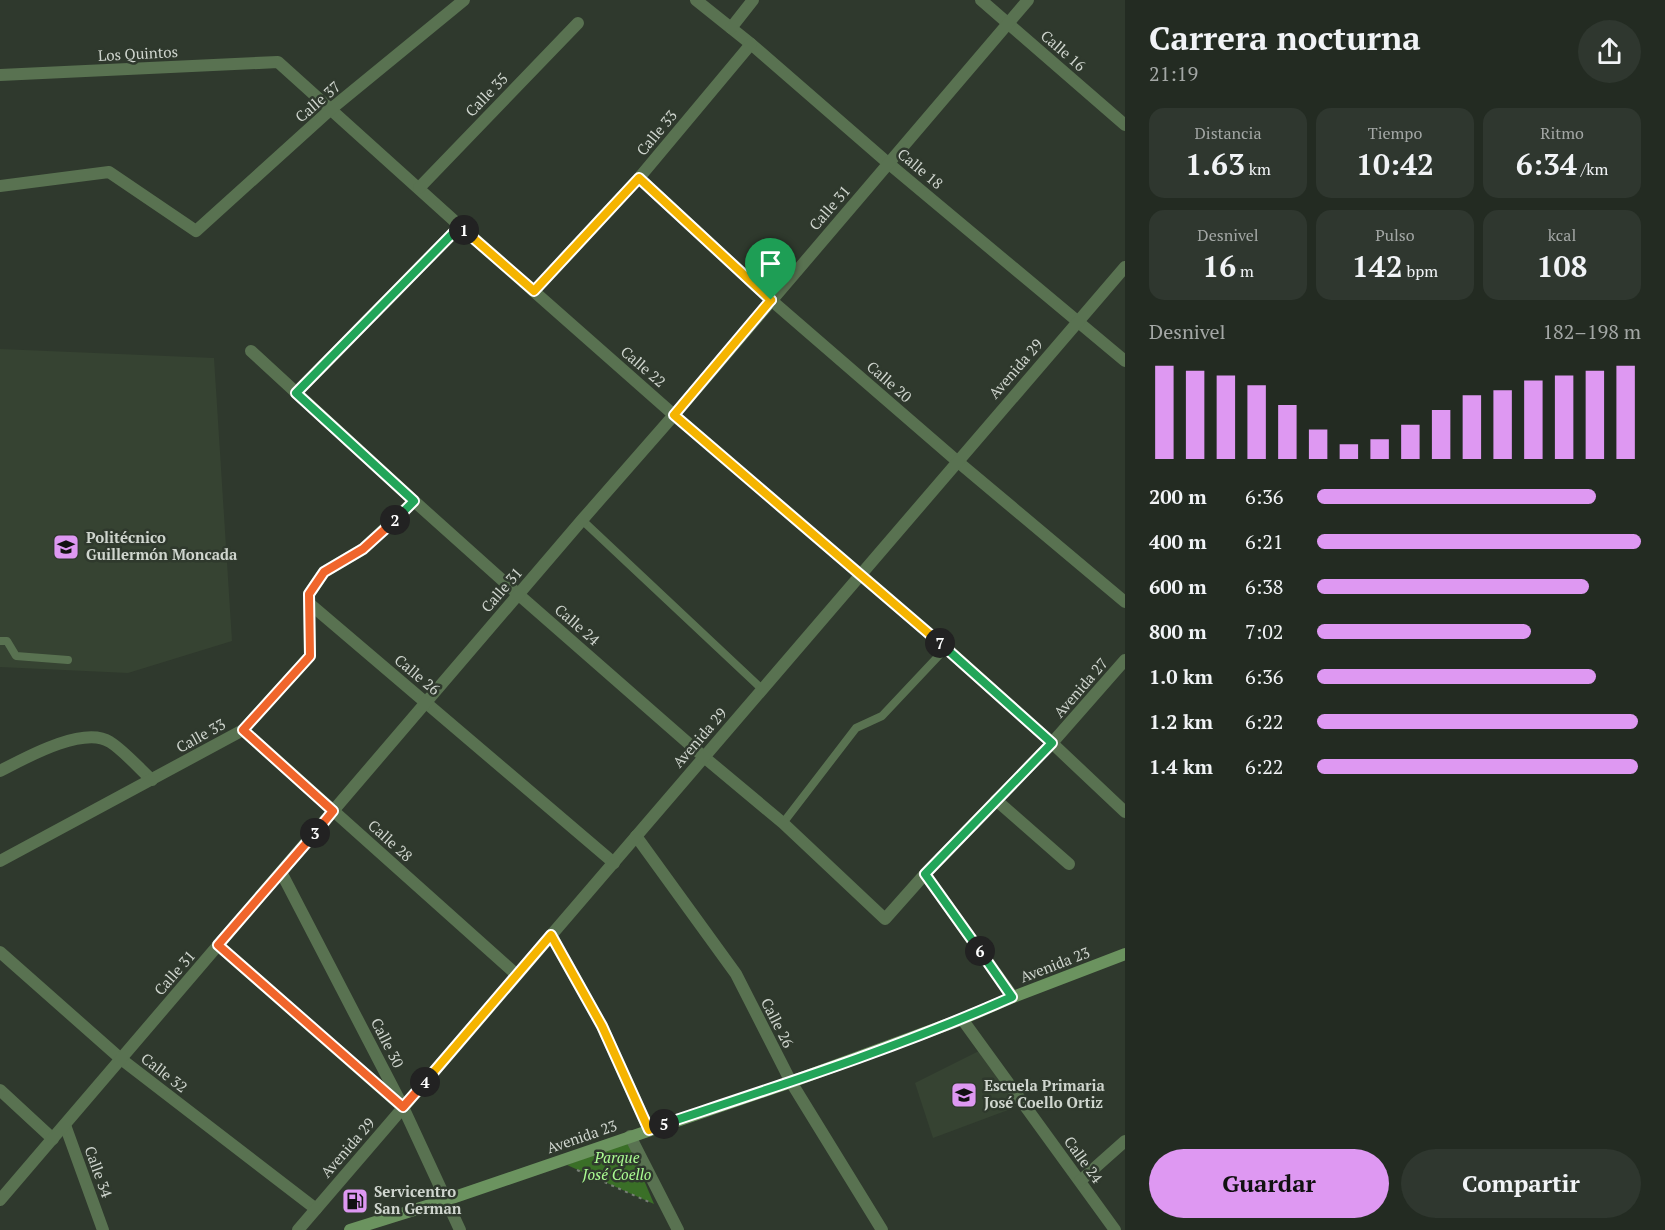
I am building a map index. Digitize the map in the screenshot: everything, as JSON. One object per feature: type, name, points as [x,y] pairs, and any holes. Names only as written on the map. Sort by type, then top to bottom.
[{"type":"main road","name":"Avenida 23","points":[[350,1230],[446,1200],[791,1082],[962,1019],[1012,997],[1125,954]]},
{"type":"street","name":"Calle 37","points":[[0,186],[109,172],[196,231],[331,110],[464,0]]},
{"type":"street","name":"Calle 18","points":[[696,0],[1125,361]]},
{"type":"street","points":[[731,28],[753,0]]},
{"type":"street","name":"Calle 16","points":[[981,0],[1125,125]]},
{"type":"street","name":"Calle 31","points":[[0,1200],[1028,0]]},
{"type":"street","name":"Calle 35","points":[[419,188],[578,23]]},
{"type":"street","name":"Calle 33","points":[[534,291],[639,178],[751,44]]},
{"type":"street","name":"Calle 22","points":[[278,62],[674,415],[946,648],[1125,812]]},
{"type":"street","name":"Los Quintos","points":[[1,78],[278,62]]},
{"type":"street","name":"Calle 20","points":[[639,178],[771,300],[1125,602]]},
{"type":"street","points":[[296,393],[460,226]]},
{"type":"street","name":"Avenida 29","points":[[298,1230],[1125,267]]},
{"type":"street","name":"Calle 24","points":[[251,351],[414,501],[783,823],[885,919]]},
{"type":"street","name":"Calle 33","points":[[0,861],[243,730],[310,656],[309,594],[324,572],[363,549],[414,501]]},
{"type":"street","name":"Calle 26","points":[[310,604],[614,863]]},
{"type":"street","name":"Avenida 27","points":[[885,919],[925,874],[1052,743],[1125,660]]},
{"type":"street","name":"Calle 28","points":[[243,730],[517,975]]},
{"type":"street","points":[[0,771],[25,758],[75,738],[95,736],[110,741],[152,780]]},
{"type":"street","points":[[996,800],[1069,864]]},
{"type":"street","name":"Calle 26","points":[[636,836],[736,974],[791,1082],[882,1230]]},
{"type":"street","name":"Calle 30","points":[[281,872],[403,1107],[460,1230]]},
{"type":"street","points":[[925,874],[1012,997]]},
{"type":"street","points":[[551,935],[602,1026],[649,1130]]},
{"type":"street","points":[[218,945],[403,1107]]},
{"type":"street","name":"Calle 32","points":[[0,952],[121,1059],[316,1209]]},
{"type":"street","name":"Calle 24","points":[[962,1019],[1115,1230]]},
{"type":"street","points":[[0,1090],[53,1139]]},
{"type":"street","name":"Calle 34","points":[[65,1125],[103,1230]]},
{"type":"street","points":[[630,1136],[678,1230]]},
{"type":"street","points":[[1080,1181],[1125,1141]]},
{"type":"lane","points":[[582,520],[762,689]]},
{"type":"lane","points":[[0,641],[7,641],[16,656],[68,660]]},
{"type":"lane","points":[[783,823],[856,728],[882,716],[946,648]]},
{"type":"path","points":[[578,1170],[668,1210]]},
{"type":"shaded area","points":[[0,349],[214,358],[232,641],[128,673],[0,667]]},
{"type":"shaded area","name":"Escuela Primaria José Coello Ortiz","points":[[981,1050],[1016,1107],[933,1138],[915,1083]]},
{"type":"green space","name":"Parque José Coello","points":[[628,1142],[654,1204],[567,1165]]},
{"type":"place","name":"Politécnico Guillermón Moncada","points":[[66,547]]},
{"type":"place","name":"Escuela Primaria José Coello Ortiz","points":[[964,1095]]},
{"type":"place","name":"Servicentro San German","points":[[355,1201]]},
{"type":"route","points":[[639,178],[771,300],[674,415],[946,648],[1052,743],[925,874],[1012,997],[962,1019],[791,1082],[649,1130],[602,1026],[551,935],[403,1107],[218,945],[333,811],[243,730],[310,656],[309,594],[324,572],[363,549],[414,501],[296,393],[460,226],[534,291],[639,178]]}]
